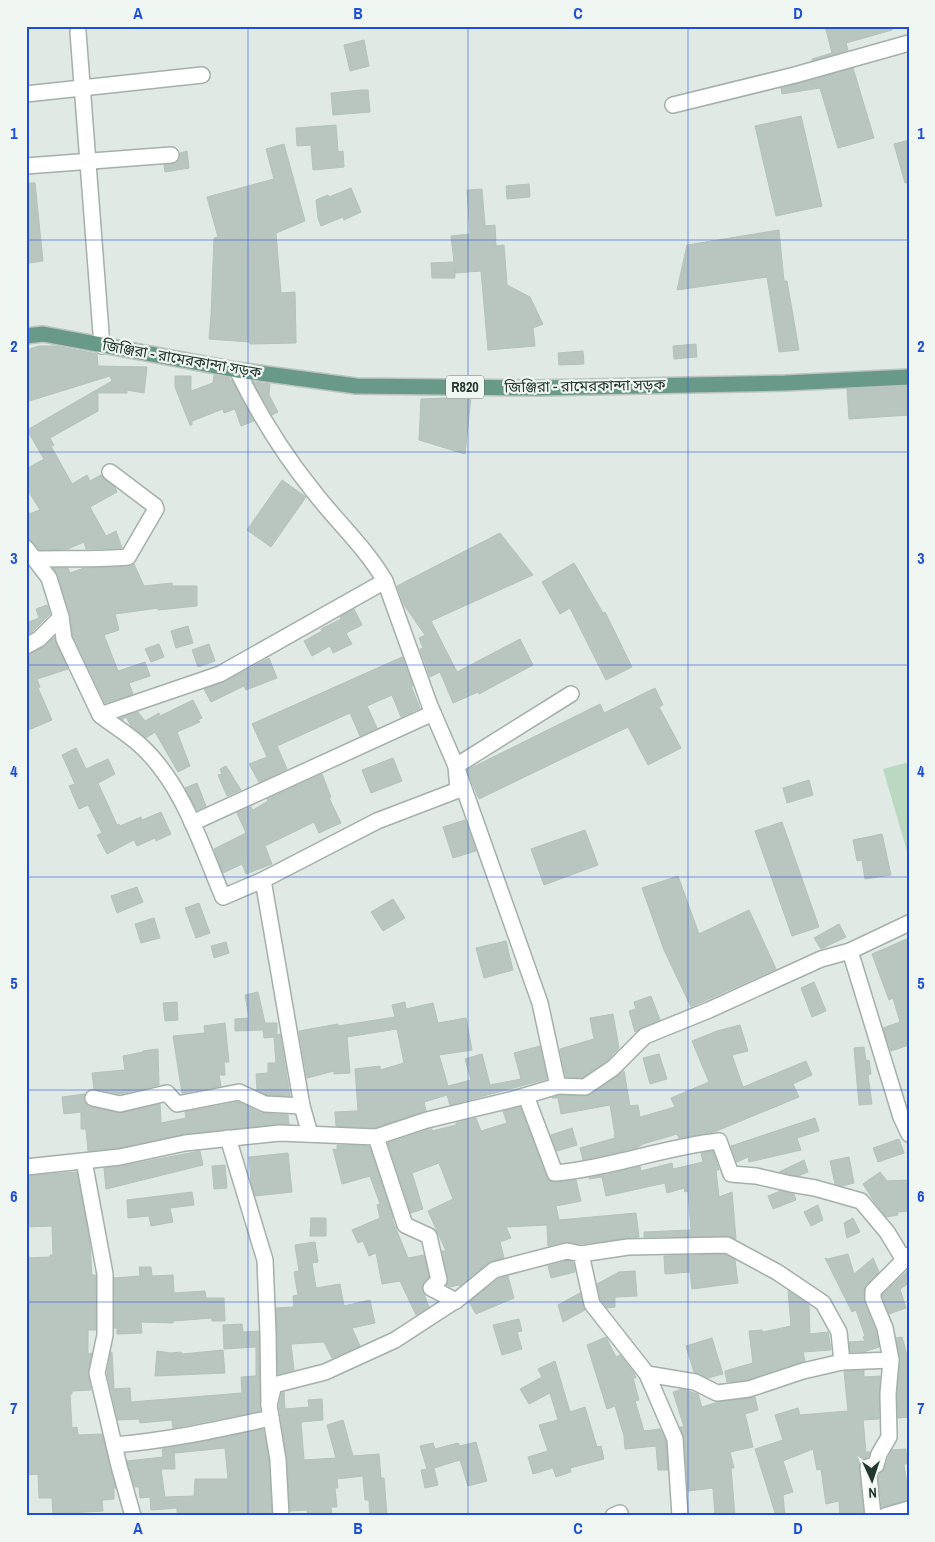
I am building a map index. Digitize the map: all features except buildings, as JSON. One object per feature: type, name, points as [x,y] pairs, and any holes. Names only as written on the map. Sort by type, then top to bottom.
[{"type":"main road","name":"জিঞ্জিরা - রামেরকান্দা সড়ক","points":[[26,336],[43,334],[237,370],[356,386],[549,388],[784,383],[909,377]]},
{"type":"street","points":[[78,32],[102,346]]},
{"type":"street","points":[[673,105],[795,76],[909,43]]},
{"type":"street","points":[[26,94],[202,75]]},
{"type":"street","points":[[26,166],[171,155]]},
{"type":"street","points":[[237,370],[270,429],[313,492],[376,566],[385,581],[433,713],[456,766],[540,1003],[558,1086]]},
{"type":"street","points":[[31,554],[104,560],[128,557],[156,509],[155,506],[110,472]]},
{"type":"street","points":[[31,554],[49,578],[61,617],[64,639],[100,715],[140,745],[172,782],[192,823],[223,897],[263,880],[376,821],[458,790],[456,766]]},
{"type":"street","points":[[100,715],[220,674],[385,581]]},
{"type":"street","points":[[26,646],[39,639],[61,617]]},
{"type":"street","points":[[456,766],[571,694]]},
{"type":"street","points":[[192,823],[433,713]]},
{"type":"street","points":[[263,880],[302,1106],[310,1134]]},
{"type":"street","points":[[26,1167],[120,1157],[185,1143],[280,1133],[376,1137],[427,1120],[526,1096],[558,1086],[585,1087],[613,1068],[645,1036],[709,1010],[821,958],[850,951],[909,923]]},
{"type":"street","points":[[850,951],[901,1117],[909,1134]]},
{"type":"street","points":[[93,1098],[120,1104],[167,1093],[177,1104],[239,1092],[264,1104],[302,1106]]},
{"type":"street","points":[[526,1096],[555,1173],[583,1170],[692,1144],[719,1141],[731,1174],[756,1176],[814,1188],[861,1201],[887,1232],[906,1257],[874,1291],[873,1299],[885,1328],[891,1360],[888,1394],[889,1437],[879,1454],[876,1465],[868,1467],[874,1516]]},
{"type":"street","points":[[376,1137],[405,1226],[429,1236],[439,1280],[431,1288],[456,1301]]},
{"type":"street","points":[[228,1138],[265,1260],[270,1411],[278,1460],[281,1516]]},
{"type":"street","points":[[84,1161],[106,1274],[105,1335],[97,1373],[133,1516]]},
{"type":"street","points":[[270,1411],[274,1385],[325,1372],[395,1340],[456,1301],[494,1270],[567,1251],[581,1254],[628,1248],[727,1245],[777,1272],[823,1303],[839,1332],[842,1362]]},
{"type":"street","points":[[581,1254],[592,1304],[647,1374],[675,1439],[680,1516]]},
{"type":"street","points":[[647,1374],[694,1382],[717,1393],[749,1389],[803,1371],[842,1362],[891,1360]]},
{"type":"street","points":[[114,1445],[140,1443],[202,1432],[270,1411]]},
{"type":"street","points":[[885,1516],[909,1509]]},
{"type":"green space","points":[[909,762],[909,858],[883,769]]}]
